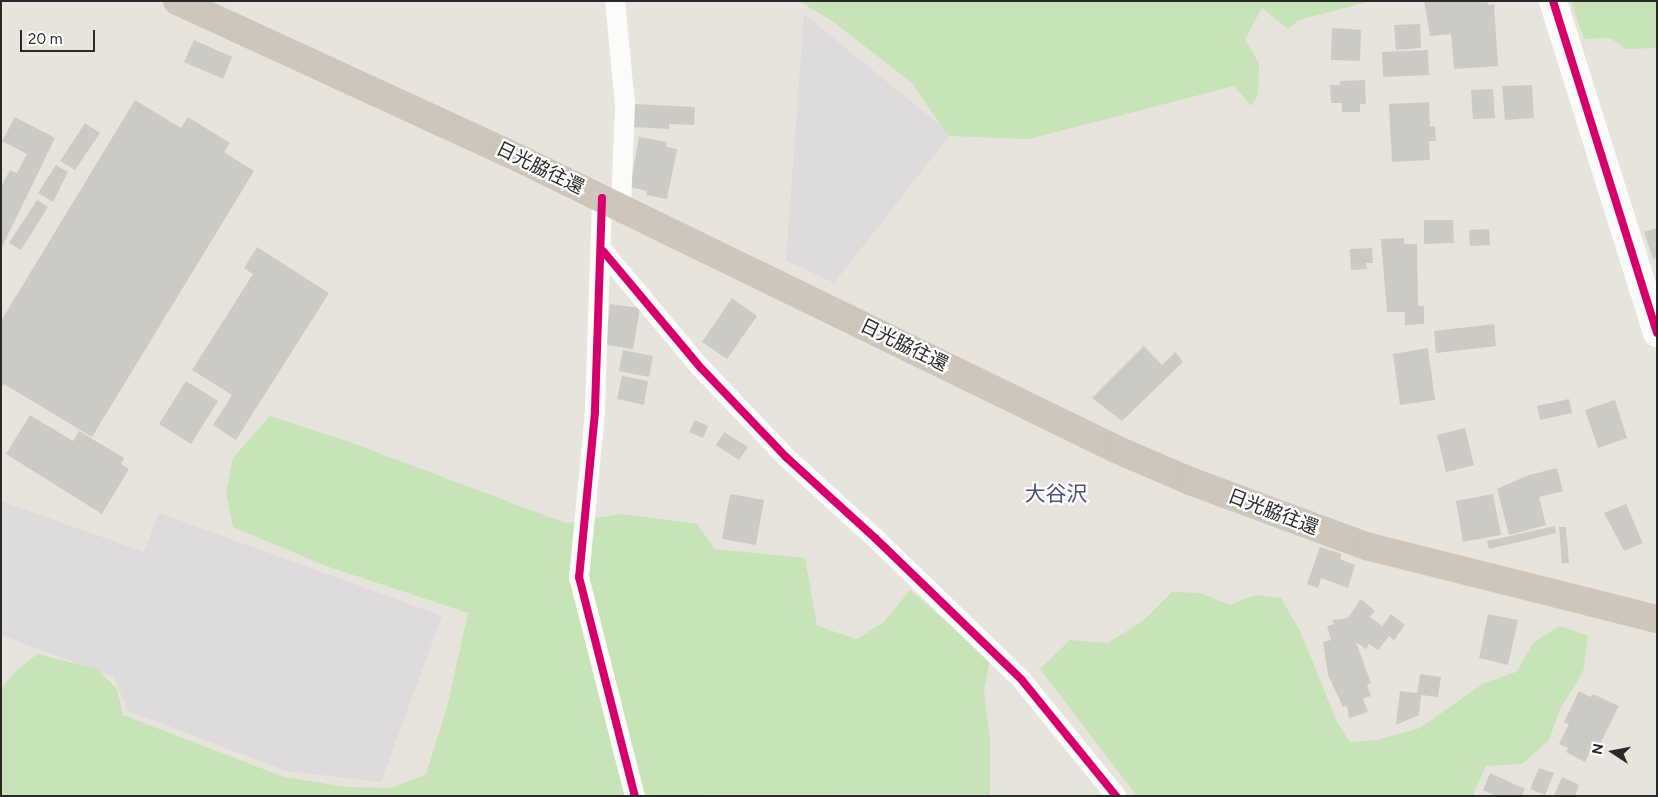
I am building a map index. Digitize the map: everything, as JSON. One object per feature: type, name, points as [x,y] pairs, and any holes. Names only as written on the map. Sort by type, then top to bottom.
[{"type":"highway","name":"日光脇往還","points":[[178,1],[612,203],[1118,450],[1190,481],[1366,546],[1657,619]]},
{"type":"street","points":[[615,1],[625,104],[612,203],[603,252],[595,412],[580,577],[635,796]]},
{"type":"street","points":[[1553,1],[1657,332]]},
{"type":"street","points":[[603,252],[701,368],[786,457],[875,538],[1021,679],[1116,796]]},
{"type":"shaded area","points":[[804,14],[951,134],[834,283],[786,260]]},
{"type":"shaded area","points":[[1,501],[144,552],[159,513],[442,616],[381,782],[286,771],[128,711],[114,677],[1,635]]},
{"type":"green space","points":[[799,1],[1371,1],[1299,20],[1288,29],[1262,8],[1245,39],[1259,63],[1258,95],[1251,106],[1234,86],[1029,139],[948,136],[912,83],[835,23]]},
{"type":"green space","points":[[1571,1],[1657,1],[1657,48],[1626,49],[1610,38],[1584,39]]},
{"type":"green space","points":[[270,416],[352,443],[565,523],[622,514],[697,524],[715,549],[805,558],[817,626],[857,639],[884,622],[910,590],[990,660],[984,691],[990,740],[990,794],[1,796],[1,688],[16,671],[37,654],[97,669],[117,689],[123,715],[284,777],[346,787],[391,788],[426,774],[447,707],[468,613],[326,566],[233,527],[226,494],[233,458]]},
{"type":"green space","points":[[1172,592],[1200,593],[1230,605],[1256,595],[1281,598],[1301,633],[1337,722],[1350,742],[1377,740],[1420,728],[1484,683],[1516,672],[1534,642],[1560,626],[1588,636],[1583,672],[1560,709],[1549,740],[1522,764],[1486,766],[1472,796],[1137,796],[1040,669],[1070,640],[1108,643],[1144,620]]},
{"type":"building","points":[[1424,1],[1487,1],[1488,5],[1494,4],[1498,66],[1454,69],[1451,34],[1430,36]]},
{"type":"building","points":[[1420,24],[1421,48],[1396,50],[1394,25]]},
{"type":"building","points":[[1332,28],[1361,30],[1360,61],[1331,60]]},
{"type":"building","points":[[194,40],[232,57],[223,79],[184,62]]},
{"type":"building","points":[[1428,50],[1429,75],[1383,77],[1382,52]]},
{"type":"building","points":[[1365,80],[1366,104],[1360,104],[1360,112],[1342,112],[1342,103],[1331,103],[1330,85],[1340,85],[1340,81]]},
{"type":"building","points":[[1532,85],[1534,118],[1505,120],[1502,86]]},
{"type":"building","points":[[1493,89],[1495,118],[1473,119],[1471,90]]},
{"type":"building","points":[[135,100],[181,128],[188,117],[230,143],[224,152],[254,171],[92,437],[4,384],[1,388],[1,321]]},
{"type":"building","points":[[1429,102],[1430,127],[1435,126],[1436,141],[1429,141],[1430,160],[1392,162],[1389,104]]},
{"type":"building","points":[[635,104],[695,107],[694,125],[669,124],[669,129],[633,127]]},
{"type":"building","points":[[15,117],[55,138],[1,249],[1,187],[10,170],[17,173],[27,154],[2,141]]},
{"type":"building","points":[[85,123],[100,133],[75,170],[60,161]]},
{"type":"building","points":[[639,137],[667,142],[666,147],[677,149],[667,199],[646,195],[647,191],[630,187]]},
{"type":"building","points":[[56,165],[68,172],[53,202],[38,193]]},
{"type":"building","points":[[37,200],[48,207],[21,250],[9,243]]},
{"type":"building","points":[[1424,220],[1453,220],[1454,243],[1424,244]]},
{"type":"building","points":[[1657,228],[1657,258],[1653,259],[1644,232]]},
{"type":"building","points":[[1489,229],[1490,245],[1470,246],[1469,230]]},
{"type":"building","points":[[1404,238],[1404,244],[1417,244],[1418,306],[1424,306],[1424,324],[1405,325],[1405,312],[1387,312],[1381,239]]},
{"type":"building","points":[[257,247],[329,293],[236,440],[213,425],[232,395],[192,370],[253,274],[244,268]]},
{"type":"building","points":[[1372,248],[1373,263],[1366,263],[1367,269],[1351,270],[1350,249]]},
{"type":"building","points":[[732,298],[757,316],[727,359],[702,342]]},
{"type":"building","points":[[610,304],[640,308],[633,349],[606,345]]},
{"type":"building","points":[[1494,324],[1496,346],[1436,353],[1434,331]]},
{"type":"building","points":[[1144,346],[1162,365],[1175,352],[1183,362],[1122,421],[1092,398]]},
{"type":"building","points":[[1428,348],[1435,400],[1400,405],[1393,354]]},
{"type":"building","points":[[623,350],[653,356],[649,377],[619,371]]},
{"type":"building","points":[[622,376],[648,381],[644,405],[617,399]]},
{"type":"building","points":[[186,381],[218,401],[191,444],[159,424]]},
{"type":"building","points":[[1569,399],[1572,413],[1540,420],[1537,406]]},
{"type":"building","points":[[1615,400],[1627,438],[1598,448],[1585,410]]},
{"type":"building","points":[[30,415],[73,441],[79,431],[124,458],[121,464],[129,469],[102,514],[6,454]]},
{"type":"building","points":[[695,420],[708,426],[703,438],[689,432]]},
{"type":"building","points":[[1465,428],[1474,465],[1446,472],[1437,435]]},
{"type":"building","points":[[724,432],[748,447],[739,460],[716,445]]},
{"type":"building","points":[[1557,468],[1563,491],[1539,497],[1546,525],[1509,535],[1497,489],[1529,475]]},
{"type":"building","points":[[730,494],[764,500],[756,545],[722,539]]},
{"type":"building","points":[[1493,494],[1501,535],[1463,542],[1456,501]]},
{"type":"building","points":[[1626,504],[1643,543],[1624,551],[1604,513]]},
{"type":"building","points":[[1555,526],[1556,533],[1489,549],[1487,541]]},
{"type":"building","points":[[1559,527],[1566,527],[1569,563],[1562,563]]},
{"type":"building","points":[[1320,547],[1342,554],[1340,559],[1355,565],[1348,588],[1321,578],[1318,588],[1307,584]]},
{"type":"building","points":[[1361,599],[1375,611],[1370,617],[1382,626],[1391,614],[1405,625],[1394,640],[1389,636],[1378,650],[1369,644],[1366,649],[1356,642],[1371,683],[1367,685],[1371,696],[1363,699],[1368,712],[1349,718],[1347,706],[1343,707],[1328,675],[1323,642],[1331,640],[1327,626],[1334,624],[1332,620],[1348,618]]},
{"type":"building","points":[[1488,614],[1518,620],[1508,665],[1479,658]]},
{"type":"building","points":[[1420,674],[1441,677],[1438,697],[1421,695],[1419,715],[1396,725],[1400,691],[1417,693]]},
{"type":"building","points":[[1579,691],[1591,697],[1593,694],[1619,706],[1596,752],[1591,750],[1585,762],[1566,752],[1568,748],[1559,744],[1569,724],[1564,722]]},
{"type":"building","points":[[1539,768],[1554,773],[1545,795],[1530,789]]},
{"type":"building","points":[[1490,773],[1525,789],[1522,796],[1497,796],[1483,790]]},
{"type":"building","points":[[1562,777],[1579,785],[1575,796],[1554,796]]},
{"type":"cycle path","points":[[1553,1],[1657,333]]},
{"type":"cycle path","points":[[602,198],[595,412],[579,577],[635,796]]},
{"type":"cycle path","points":[[603,251],[701,368],[786,457],[875,538],[1021,679],[1116,796]]},
{"type":"district","name":"大谷沢","points":[[1056,494]]}]
